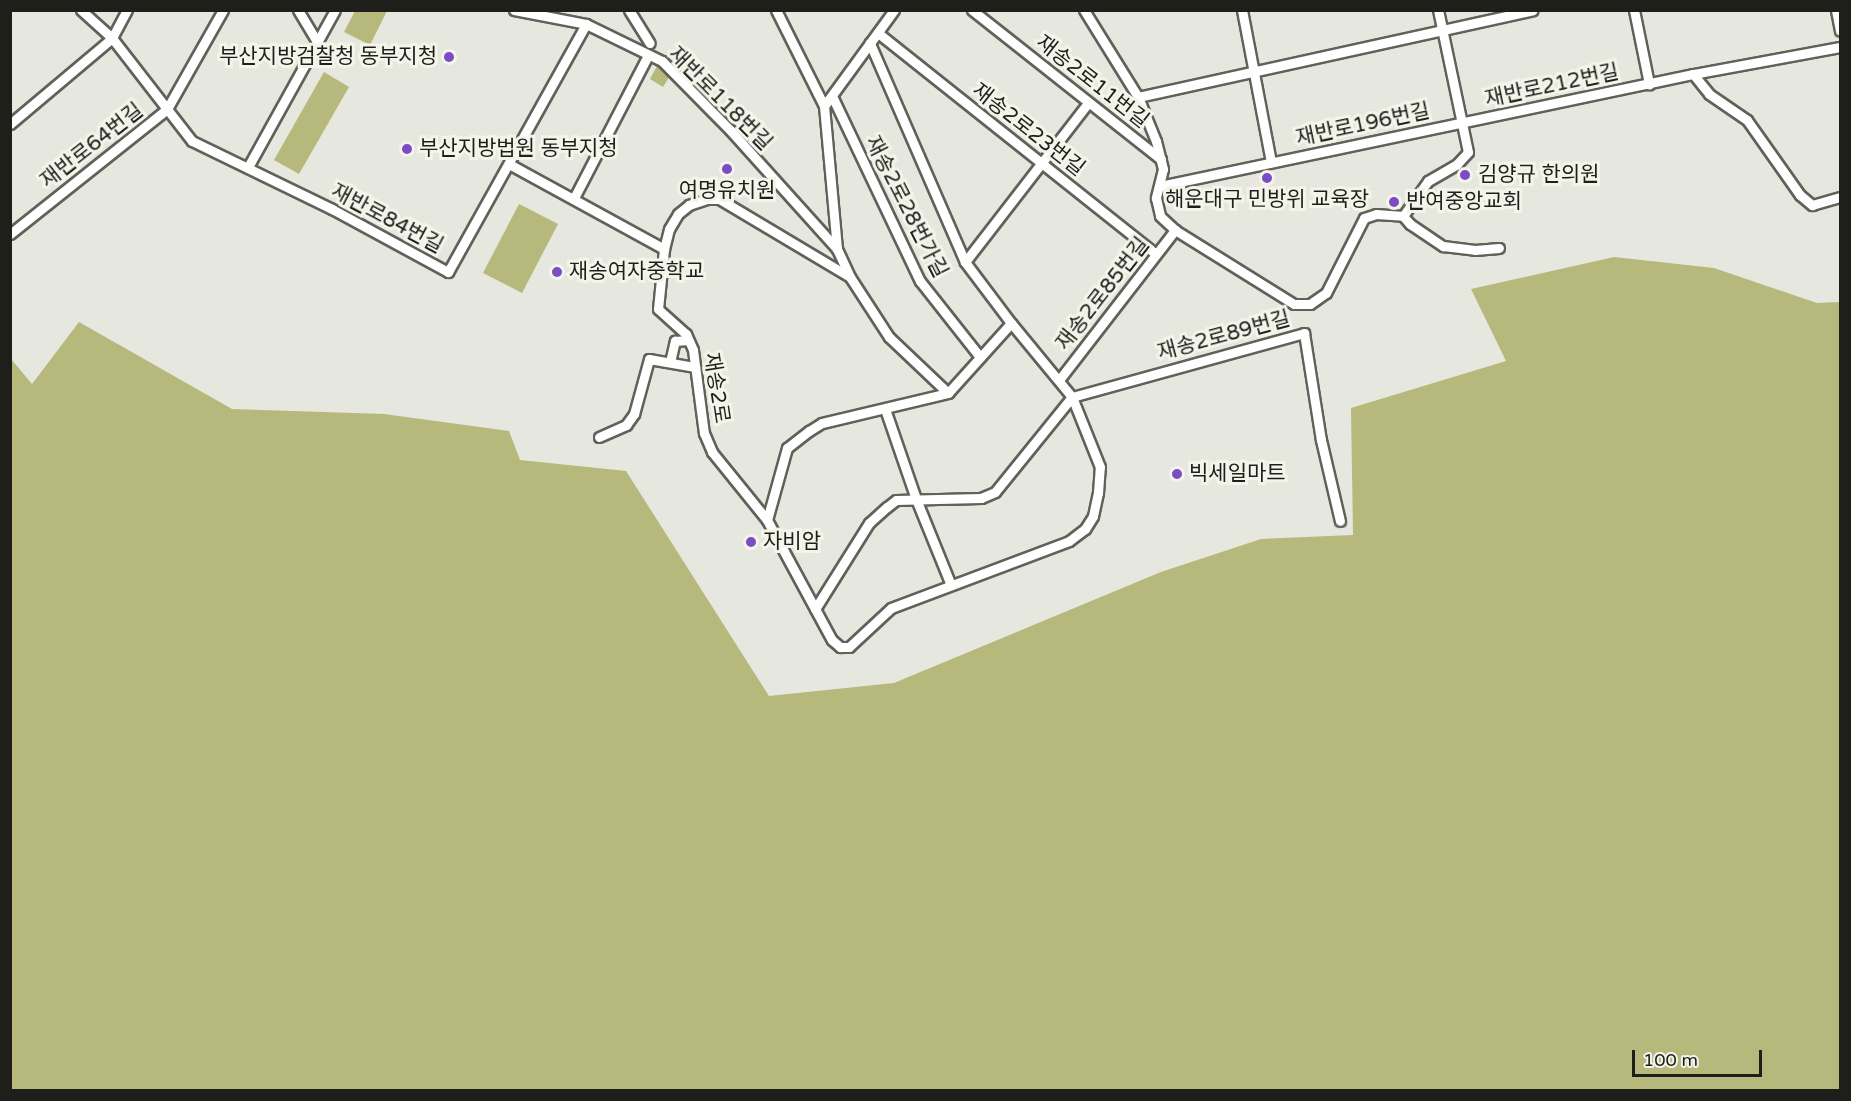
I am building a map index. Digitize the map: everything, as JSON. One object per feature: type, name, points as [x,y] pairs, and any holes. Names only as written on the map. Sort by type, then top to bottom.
[{"type":"street","name":"재반로84번길","points":[[81,10],[112,38],[192,141],[248,167],[448,273],[509,164]]},
{"type":"street","points":[[10,124],[112,38],[127,10]]},
{"type":"street","points":[[167,109],[223,10]]},
{"type":"street","points":[[298,10],[316,42]]},
{"type":"street","points":[[248,167],[335,10]]},
{"type":"street","points":[[629,10],[650,43]]},
{"type":"street","points":[[776,10],[824,105],[837,249],[850,277],[889,337],[948,393]]},
{"type":"street","points":[[824,105],[894,10]]},
{"type":"street","name":"재송2로11번길","points":[[972,10],[1161,159]]},
{"type":"street","points":[[1084,10],[1138,97],[1161,159],[1163,169],[1156,198],[1160,216],[1175,230],[1294,304],[1310,303],[1326,293],[1364,218],[1376,214],[1403,216],[1410,224],[1443,246],[1474,250],[1499,248]]},
{"type":"street","name":"재반로196번길","points":[[1242,10],[1271,162]]},
{"type":"street","name":"재반로212번길","points":[[1403,216],[1428,181],[1440,171],[1457,164],[1468,152],[1438,10]]},
{"type":"street","points":[[1138,97],[1533,10]]},
{"type":"street","points":[[1634,10],[1649,84]]},
{"type":"street","points":[[1836,10],[1840,31]]},
{"type":"street","name":"재반로118번길","points":[[516,11],[586,24],[662,62],[730,130],[837,249]]},
{"type":"street","points":[[586,24],[509,164],[664,249]]},
{"type":"street","name":"재송2로23번길","points":[[878,33],[1156,254]]},
{"type":"street","name":"재송2로","points":[[850,277],[719,199],[707,199],[689,205],[678,214],[669,229],[664,249],[658,309],[676,322],[688,340],[695,367],[704,433],[712,452],[767,520],[832,640],[840,647],[849,647],[891,608],[1069,541],[1085,529],[1093,516],[1100,467],[1072,397],[1011,323],[965,262],[870,43]]},
{"type":"street","name":"재반로212번길","points":[[1462,123],[1694,74],[1840,47]]},
{"type":"street","points":[[574,198],[648,55]]},
{"type":"street","points":[[1694,74],[1709,94],[1747,120],[1800,195],[1812,205],[1840,197]]},
{"type":"street","name":"재송2로28번가길","points":[[832,96],[920,281],[980,357]]},
{"type":"street","points":[[965,262],[1088,103]]},
{"type":"street","name":"재반로64번길","points":[[10,234],[167,109]]},
{"type":"street","name":"재반로196번길","points":[[1160,186],[1462,123]]},
{"type":"street","name":"재송2로85번길","points":[[1059,380],[1175,230]]},
{"type":"street","points":[[767,520],[788,448],[822,423],[948,393],[1011,323]]},
{"type":"street","name":"재송2로89번길","points":[[1072,397],[1304,333],[1321,440],[1340,521]]},
{"type":"street","points":[[669,363],[675,341],[688,340]]},
{"type":"street","points":[[599,437],[626,424],[634,414],[649,359],[695,367]]},
{"type":"street","points":[[815,609],[869,523],[896,500],[981,498],[995,492],[1072,397]]},
{"type":"street","points":[[885,409],[916,499],[951,585]]},
{"type":"green space","points":[[355,11],[387,11],[370,45],[344,32]]},
{"type":"green space","points":[[657,66],[671,74],[663,87],[650,79]]},
{"type":"green space","points":[[324,72],[349,87],[299,174],[274,160]]},
{"type":"green space","points":[[519,204],[558,224],[522,293],[483,273]]},
{"type":"green space","points":[[1614,257],[1714,268],[1817,303],[1840,302],[1840,1090],[11,1090],[11,359],[32,384],[79,322],[232,409],[384,414],[509,431],[520,460],[626,471],[769,696],[894,683],[1161,572],[1261,539],[1353,535],[1351,408],[1506,361],[1471,289]]},
{"type":"place","name":"부산지방검찰청 동부지청","points":[[449,57]]},
{"type":"place","name":"부산지방법원 동부지청","points":[[407,149]]},
{"type":"place","name":"여명유치원","points":[[727,169]]},
{"type":"place","name":"김양규 한의원","points":[[1465,175]]},
{"type":"place","name":"해운대구 민방위 교육장","points":[[1267,178]]},
{"type":"place","name":"반여중앙교회","points":[[1394,202]]},
{"type":"place","name":"재송여자중학교","points":[[557,272]]},
{"type":"place","name":"빅세일마트","points":[[1177,474]]},
{"type":"place","name":"자비암","points":[[751,542]]}]
